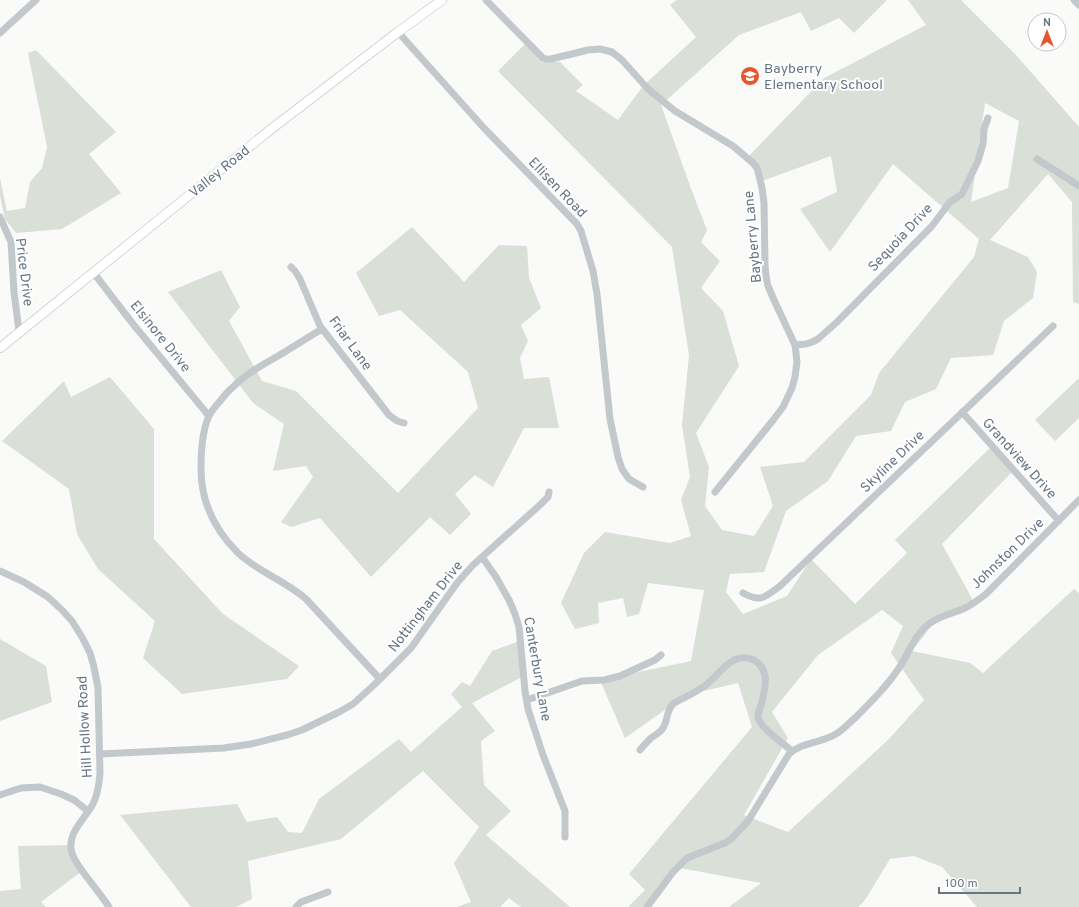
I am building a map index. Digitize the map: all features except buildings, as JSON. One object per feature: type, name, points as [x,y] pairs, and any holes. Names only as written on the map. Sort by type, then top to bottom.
[{"type":"main road","name":"Valley Road","points":[[0,348],[270,130],[442,0]]},
{"type":"street","points":[[0,33],[36,0]]},
{"type":"street","name":"Bayberry Lane","points":[[486,0],[542,58],[550,59],[600,48],[612,52],[622,60],[648,89],[675,111],[733,146],[753,163],[759,174],[764,203],[766,276],[768,286],[795,345],[797,362],[795,377],[787,400],[774,419],[715,492]]},
{"type":"street","points":[[1074,0],[1079,5]]},
{"type":"street","name":"Ellisen Road","points":[[398,32],[483,127],[577,224],[581,231],[593,271],[597,294],[610,419],[618,457],[622,469],[629,479],[643,487]]},
{"type":"street","name":"Sequoia Drive","points":[[795,345],[812,342],[837,322],[932,226],[950,202],[962,194],[978,161],[983,144],[984,129],[988,118]]},
{"type":"street","points":[[1037,159],[1079,186]]},
{"type":"street","name":"Price Drive","points":[[0,217],[11,242],[14,292],[20,331]]},
{"type":"street","name":"Friar Lane","points":[[291,267],[300,278],[322,329],[389,416],[404,423]]},
{"type":"street","name":"Elsinore Drive","points":[[93,272],[133,324],[209,416]]},
{"type":"street","name":"Skyline Drive","points":[[742,593],[751,598],[759,599],[765,597],[780,586],[1052,326]]},
{"type":"street","points":[[322,329],[248,374],[232,387],[215,408],[209,416],[206,425],[202,447],[201,481],[206,504],[217,525],[239,554],[272,577],[298,592],[306,599],[380,679]]},
{"type":"street","name":"Grandview Drive","points":[[962,412],[1059,521]]},
{"type":"street","name":"Nottingham Drive","points":[[100,754],[224,748],[258,743],[302,730],[353,704],[411,648],[457,583],[473,565],[541,504],[548,497],[549,492]]},
{"type":"street","name":"Johnston Drive","points":[[792,751],[838,733],[894,676],[912,644],[925,627],[936,619],[973,604],[986,594],[1079,500]]},
{"type":"street","name":"Canterbury Lane","points":[[482,557],[496,577],[515,614],[520,633],[528,709],[543,755],[565,811],[565,837]]},
{"type":"street","name":"Hill Hollow Road","points":[[0,571],[24,582],[48,597],[72,621],[90,653],[98,688],[100,754],[99,785],[97,794],[88,811],[73,833],[71,845],[72,854],[109,907]]},
{"type":"street","points":[[527,700],[582,681],[604,680],[620,676],[655,660],[661,655]]},
{"type":"street","points":[[640,750],[662,730],[670,706],[705,686],[734,660],[739,658],[749,658],[762,666],[766,681],[766,688],[758,716],[760,723],[792,751],[784,761],[748,821],[740,830],[725,843],[687,858],[673,872],[647,907]]},
{"type":"street","points":[[0,795],[21,788],[40,787],[74,800],[88,811]]},
{"type":"street","points":[[296,907],[301,902],[328,892]]},
{"type":"shaded area","points":[[677,0],[887,0],[854,33],[839,18],[811,31],[801,12],[739,35],[661,105],[707,230],[701,242],[720,261],[701,288],[723,311],[739,366],[696,433],[709,467],[705,506],[722,530],[754,536],[773,506],[760,467],[804,462],[871,395],[879,373],[974,257],[979,239],[893,164],[830,252],[800,209],[837,192],[831,156],[762,181],[747,158],[824,78],[926,25],[908,0],[961,0],[1016,55],[1079,127],[1079,304],[1073,302],[1072,202],[1048,174],[990,240],[1028,257],[1037,272],[1033,298],[1004,321],[993,355],[951,358],[936,389],[905,402],[891,431],[856,436],[828,481],[786,511],[764,572],[730,574],[726,592],[743,614],[787,596],[811,559],[855,604],[907,553],[895,540],[990,448],[1012,472],[942,544],[975,604],[933,624],[912,651],[970,663],[983,673],[1074,589],[1079,593],[1079,907],[977,907],[942,867],[914,856],[890,859],[865,900],[858,907],[729,907],[761,883],[680,868],[651,907],[628,907],[645,890],[629,874],[752,727],[738,683],[686,695],[625,738],[600,680],[691,661],[704,590],[648,583],[639,614],[627,617],[623,598],[598,603],[599,623],[575,629],[561,603],[584,553],[605,532],[670,543],[691,536],[681,500],[690,477],[682,425],[689,355],[672,247],[498,71],[525,44],[543,62],[560,62],[583,85],[576,91],[618,120],[643,86],[696,37],[670,5]],"holes":[[[985,103],[1019,121],[1008,188],[971,202]],[[882,610],[903,626],[891,653],[924,700],[889,739],[788,832],[744,815],[788,738],[772,712],[818,655]]]},
{"type":"shaded area","points":[[36,50],[116,132],[89,154],[121,193],[62,229],[16,233],[5,219],[0,196],[0,178],[7,211],[25,208],[30,182],[42,168],[47,147],[28,53]]},
{"type":"shaded area","points":[[412,227],[464,282],[499,245],[527,246],[529,278],[541,308],[521,325],[528,341],[520,358],[524,379],[549,377],[559,428],[524,428],[493,487],[475,475],[455,494],[471,514],[450,535],[430,517],[371,577],[320,518],[291,527],[281,522],[313,477],[306,466],[273,471],[284,424],[253,403],[168,292],[221,270],[240,307],[229,321],[262,381],[296,391],[398,493],[478,408],[468,372],[400,310],[379,316],[356,273]]},
{"type":"shaded area","points":[[110,377],[154,429],[154,539],[223,614],[299,666],[287,679],[182,694],[143,658],[155,621],[98,569],[77,534],[69,489],[2,441],[64,381],[71,397]]},
{"type":"shaded area","points":[[1079,378],[1079,418],[1055,441],[1035,420]]},
{"type":"shaded area","points":[[0,639],[46,666],[52,702],[0,721]]},
{"type":"shaded area","points":[[522,640],[526,675],[472,703],[495,731],[481,741],[484,785],[511,811],[486,835],[570,907],[521,907],[509,898],[500,907],[457,907],[471,902],[454,863],[479,827],[423,771],[341,839],[248,861],[252,899],[236,907],[191,907],[120,815],[237,804],[247,822],[277,817],[288,832],[302,833],[319,799],[399,739],[411,752],[462,707],[451,694],[462,682],[470,686],[492,651]]},
{"type":"shaded area","points":[[71,845],[82,871],[41,902],[46,907],[0,907],[0,891],[21,889],[18,846]]},
{"type":"place","name":"Bayberry Elementary School","points":[[750,76]]}]
